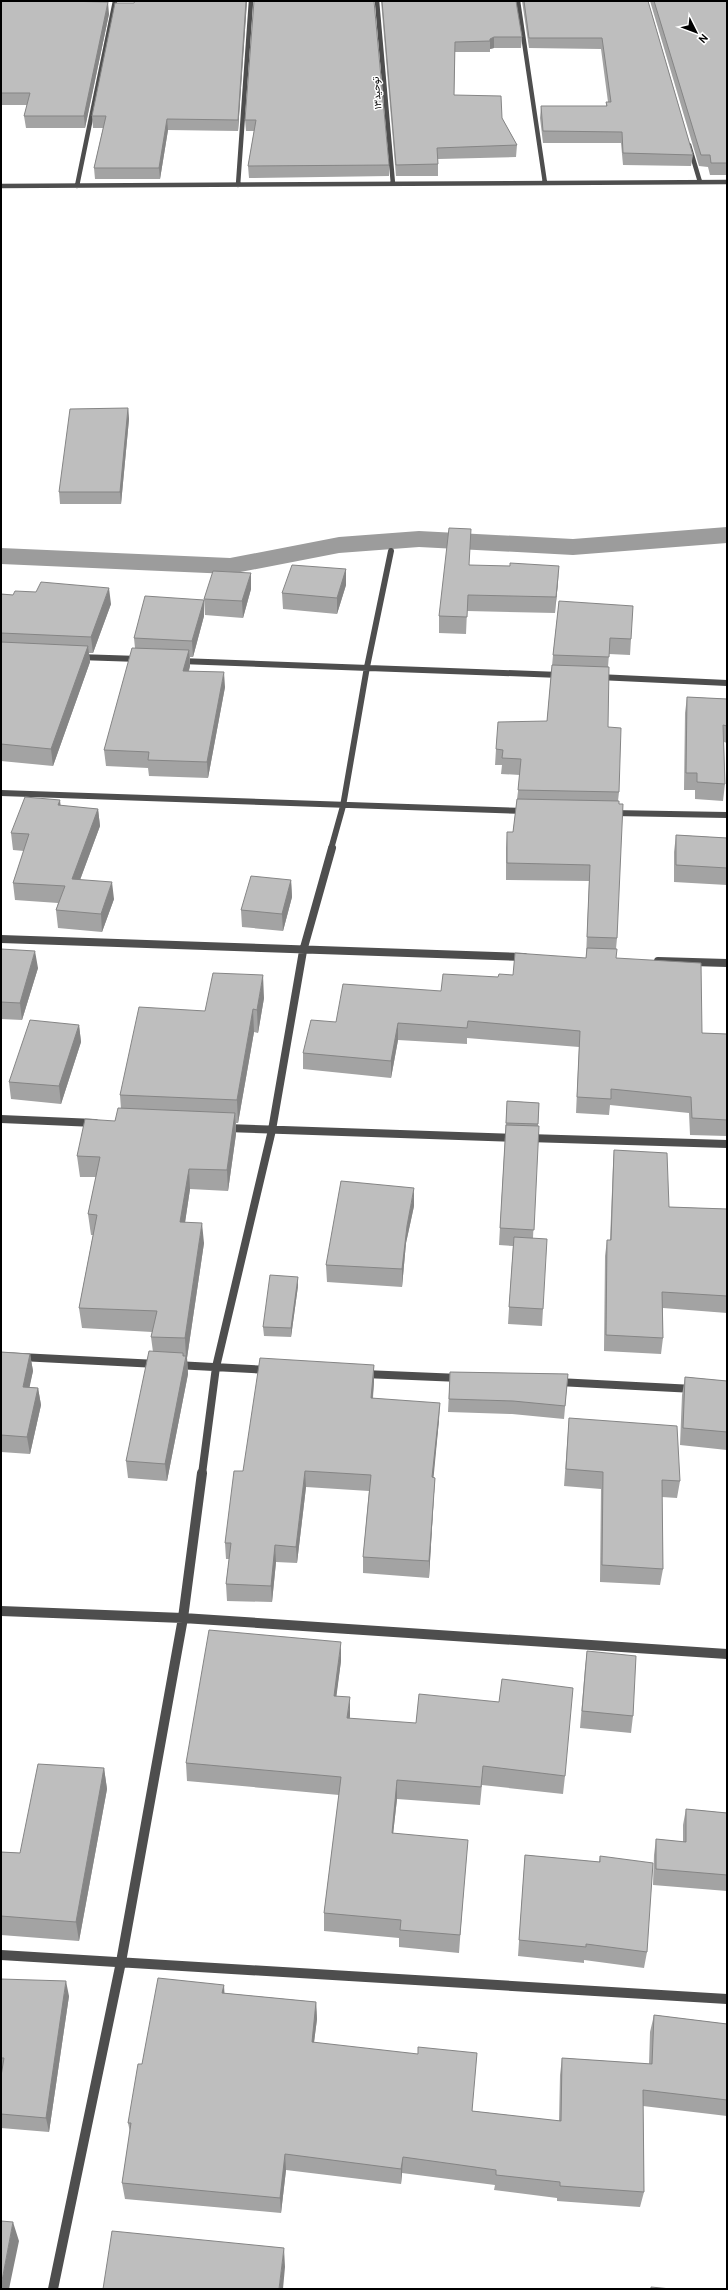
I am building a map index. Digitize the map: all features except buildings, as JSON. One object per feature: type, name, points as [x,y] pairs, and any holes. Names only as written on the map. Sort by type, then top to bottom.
[{"type":"street","points":[[77,186],[115,1]]},
{"type":"street","points":[[238,185],[250,1]]},
{"type":"street","name":"توحید۱۳","points":[[377,1],[393,184]]},
{"type":"street","points":[[518,1],[545,183]]},
{"type":"street","points":[[687,137],[700,182]]},
{"type":"street","points":[[1,186],[727,182]]},
{"type":"street","points":[[53,2289],[121,1962],[183,1618],[216,1367],[272,1130],[303,951],[343,806],[367,667],[391,551]]},
{"type":"street","points":[[73,657],[144,659]]},
{"type":"street","points":[[176,660],[570,676]]},
{"type":"street","points":[[594,677],[727,683]]},
{"type":"street","points":[[1,794],[535,811]]},
{"type":"street","points":[[607,813],[727,816]]},
{"type":"street","points":[[1,939],[303,951],[531,957]]},
{"type":"street","points":[[648,960],[727,963]]},
{"type":"street","points":[[1,1119],[105,1123]]},
{"type":"street","points":[[216,1128],[727,1144]]},
{"type":"street","points":[[1,1356],[280,1370]]},
{"type":"street","points":[[352,1373],[472,1379]]},
{"type":"street","points":[[551,1382],[703,1389]]},
{"type":"street","points":[[1,1612],[183,1618],[727,1654]]},
{"type":"street","points":[[1,1955],[727,1999]]},
{"type":"waterway","points":[[1,556],[230,566],[339,545],[419,539],[573,547],[667,541],[727,535]]}]
